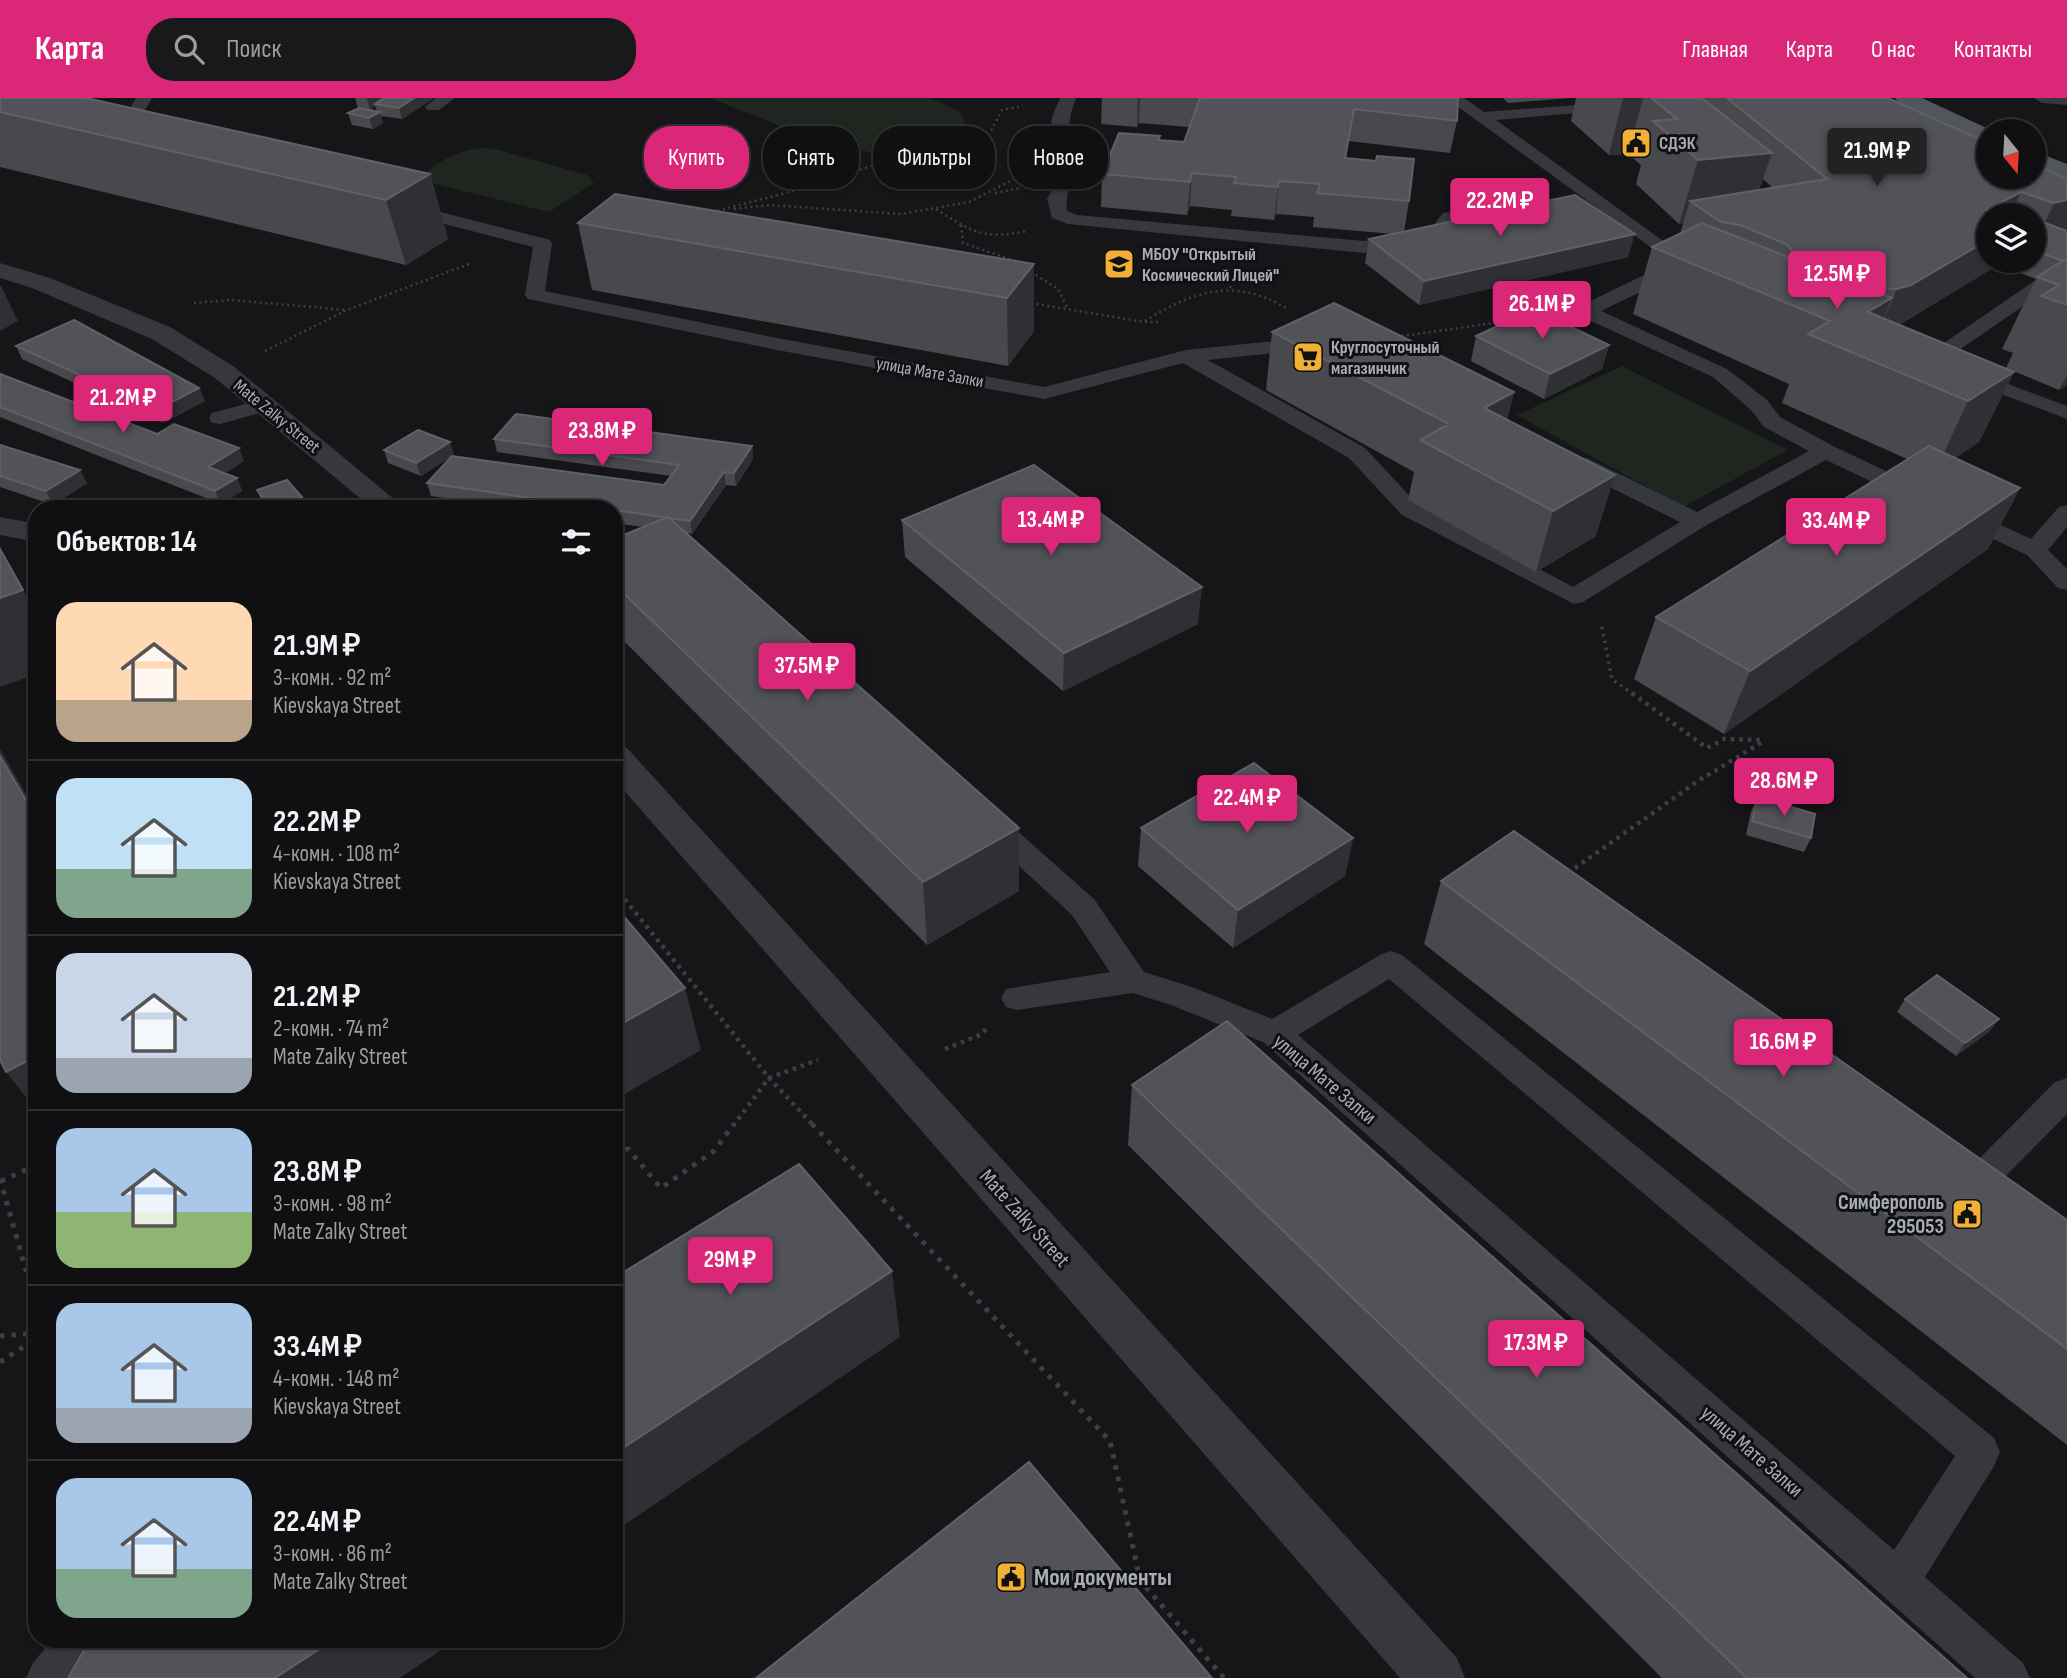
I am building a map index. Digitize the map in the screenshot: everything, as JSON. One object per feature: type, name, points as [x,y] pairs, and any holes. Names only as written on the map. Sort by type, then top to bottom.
[{"type":"main road","points":[[1905,98],[1976,131]]},
{"type":"main road","points":[[2046,163],[2067,172]]},
{"type":"street","name":"Mate Zalky Street","points":[[0,270],[41,282],[160,333],[224,372],[380,500]]},
{"type":"street","points":[[0,526],[28,531]]},
{"type":"street","name":"Mate Zalky Street","points":[[623,766],[1437,1678]]},
{"type":"lane","points":[[132,142],[105,136],[134,115],[144,98]]},
{"type":"lane","points":[[1068,98],[1059,121],[1066,162],[1064,184],[1056,199],[1058,214],[1074,220],[1364,247],[1439,230],[1449,217]]},
{"type":"lane","points":[[1454,98],[1683,264],[1708,274]]},
{"type":"lane","points":[[2042,98],[2067,100]]},
{"type":"lane","points":[[1480,117],[1620,102]]},
{"type":"lane","points":[[99,118],[134,115]]},
{"type":"lane","name":"улица Мате Залки","points":[[386,204],[543,244],[535,295],[777,344],[1044,393],[1186,356],[1302,342],[1336,345]]},
{"type":"lane","points":[[1585,311],[1683,264]]},
{"type":"lane","points":[[1929,362],[2043,284],[2067,292]]},
{"type":"lane","points":[[1585,311],[1720,373],[1759,405],[1772,422],[1825,451],[2035,550],[2067,583]]},
{"type":"lane","points":[[1908,354],[2067,412]]},
{"type":"lane","points":[[1186,356],[1357,453],[1410,510],[1574,597],[1697,521],[1825,451]]},
{"type":"lane","points":[[220,418],[263,405]]},
{"type":"lane","points":[[1565,456],[1697,521]]},
{"type":"lane","points":[[2035,550],[2067,512]]},
{"type":"lane","points":[[969,803],[1083,907],[1133,981],[1017,998]]},
{"type":"lane","points":[[1274,1033],[1391,963],[1980,1452],[1899,1580]]},
{"type":"lane","name":"улица Мате Залки","points":[[1133,981],[1181,996],[1274,1033],[2008,1678]]},
{"type":"lane","points":[[1985,1174],[2067,1092]]},
{"type":"lane","points":[[48,1678],[72,1648]]},
{"type":"path","points":[[707,213],[790,189],[817,185],[899,158],[962,145],[991,131],[1002,110]]},
{"type":"path","points":[[720,210],[771,205],[901,214],[935,209],[987,195],[1022,175],[1038,159],[1060,129],[1059,121]]},
{"type":"path","points":[[935,209],[978,236],[1004,237],[1027,230],[1030,221]]},
{"type":"path","points":[[961,225],[963,243],[1019,262]]},
{"type":"path","points":[[224,372],[347,310],[455,270]]},
{"type":"path","points":[[1028,270],[1058,289],[1068,309]]},
{"type":"path","points":[[1144,322],[1168,305],[1191,296],[1230,288],[1253,293],[1286,309]]},
{"type":"path","points":[[190,303],[231,300],[347,310]]},
{"type":"path","points":[[1028,302],[1144,322],[1170,322]]},
{"type":"path","points":[[1394,338],[1585,311]]},
{"type":"path","points":[[1560,878],[1698,781],[1764,740],[1724,739],[1707,748],[1612,679],[1602,626],[1574,597]]},
{"type":"path","points":[[623,897],[769,1078],[1110,1441],[1140,1580],[1224,1678]]},
{"type":"path","points":[[623,1150],[628,1149],[661,1188],[714,1151],[769,1078],[866,1041],[948,1049],[980,1035]]},
{"type":"path","points":[[28,1169],[0,1180],[28,1276]]},
{"type":"path","points":[[0,1336],[28,1336]]},
{"type":"path","points":[[0,1362],[28,1342]]},
{"type":"shaded area","points":[[708,98],[930,98],[959,111],[965,122],[962,126],[873,126],[873,153],[859,150],[859,126],[780,126]]},
{"type":"shaded area","points":[[482,148],[495,149],[587,175],[594,183],[549,212],[427,182],[422,176],[450,157]]},
{"type":"shaded area","points":[[1622,366],[1788,450],[1683,507],[1517,415]]},
{"type":"building","points":[[0,98],[86,98],[430,174],[386,200],[0,112]]},
{"type":"building","points":[[384,98],[414,98],[399,108],[375,104]]},
{"type":"building","points":[[1200,98],[1458,98],[1457,121],[1354,109],[1345,158],[1376,161],[1377,156],[1414,159],[1409,201],[1317,193],[1320,184],[1279,181],[1278,187],[1234,183],[1236,177],[1192,173],[1190,182],[1108,175],[1108,160],[1119,133],[1160,136],[1158,140],[1184,142]]},
{"type":"building","points":[[1651,98],[1702,98],[1772,153],[1698,160],[1653,121],[1677,119]]},
{"type":"building","points":[[1727,98],[1888,98],[1976,138],[1976,189],[2046,189],[2046,169],[2067,179],[2067,200],[2054,203],[2021,192],[2000,203],[1976,203],[1976,247],[1911,285],[1897,289],[1883,288],[1792,251],[1788,245],[1740,225],[1721,222],[1690,201],[1827,179]]},
{"type":"building","points":[[359,108],[380,112],[369,118],[348,113]]},
{"type":"building","points":[[615,194],[1034,264],[1007,298],[578,223]]},
{"type":"building","points":[[1575,195],[1635,234],[1424,281],[1369,239]]},
{"type":"building","points":[[1702,223],[1892,298],[1868,312],[2014,372],[1968,401],[1808,334],[1830,321],[1652,247]]},
{"type":"building","points":[[2046,223],[2067,231],[2067,258],[2063,261],[2046,255]]},
{"type":"building","points":[[2067,258],[2067,305],[2041,296],[2059,285],[2037,277]]},
{"type":"building","points":[[1334,303],[1514,392],[1484,408],[1615,475],[1553,511],[1420,440],[1449,424],[1272,332]]},
{"type":"building","points":[[1534,309],[1609,345],[1550,374],[1476,336]]},
{"type":"building","points":[[74,320],[199,388],[157,410],[16,346]]},
{"type":"building","points":[[0,374],[157,434],[174,424],[239,448],[208,467],[237,478],[215,491],[0,407]]},
{"type":"building","points":[[516,414],[752,446],[734,473],[724,472],[690,521],[623,511],[623,500],[545,500],[427,483],[452,456],[664,485],[679,465],[494,439]]},
{"type":"building","points":[[418,430],[450,442],[416,463],[384,450]]},
{"type":"building","points":[[0,445],[80,470],[46,491],[0,476]]},
{"type":"building","points":[[1929,446],[2020,488],[1750,671],[1656,617]]},
{"type":"building","points":[[1034,465],[1202,587],[1064,653],[902,520]]},
{"type":"building","points":[[287,480],[302,497],[294,500],[265,500],[257,490]]},
{"type":"building","points":[[668,517],[1019,828],[923,882],[623,593],[623,535]]},
{"type":"building","points":[[0,549],[23,590],[0,598]]},
{"type":"building","points":[[0,756],[28,804],[28,1061],[6,1072],[0,1060]]},
{"type":"building","points":[[1254,763],[1353,838],[1238,910],[1141,828]]},
{"type":"building","points":[[1758,797],[1815,814],[1811,838],[1752,821]]},
{"type":"building","points":[[1514,831],[2067,1220],[2067,1349],[1441,881]]},
{"type":"building","points":[[623,916],[685,988],[623,1023]]},
{"type":"building","points":[[1937,975],[1999,1019],[1965,1043],[1905,999]]},
{"type":"building","points":[[1227,1021],[1967,1678],[1747,1678],[1132,1085]]},
{"type":"building","points":[[799,1164],[892,1271],[623,1448],[623,1272]]},
{"type":"building","name":"Мои документы","points":[[1029,1462],[1212,1678],[756,1678]]},
{"type":"building","points":[[85,1648],[321,1648],[275,1678],[68,1678]]},
{"type":"place","name":"СДЭК","points":[[1636,143]]},
{"type":"place","name":"МБОУ \"Открытый Космический Лицей\"","points":[[1119,264]]},
{"type":"place","name":"Круглосуточный магазинчик","points":[[1308,357]]},
{"type":"place","name":"Симферополь 295053","points":[[1967,1214]]},
{"type":"place","name":"Мои документы","points":[[1011,1577]]}]
